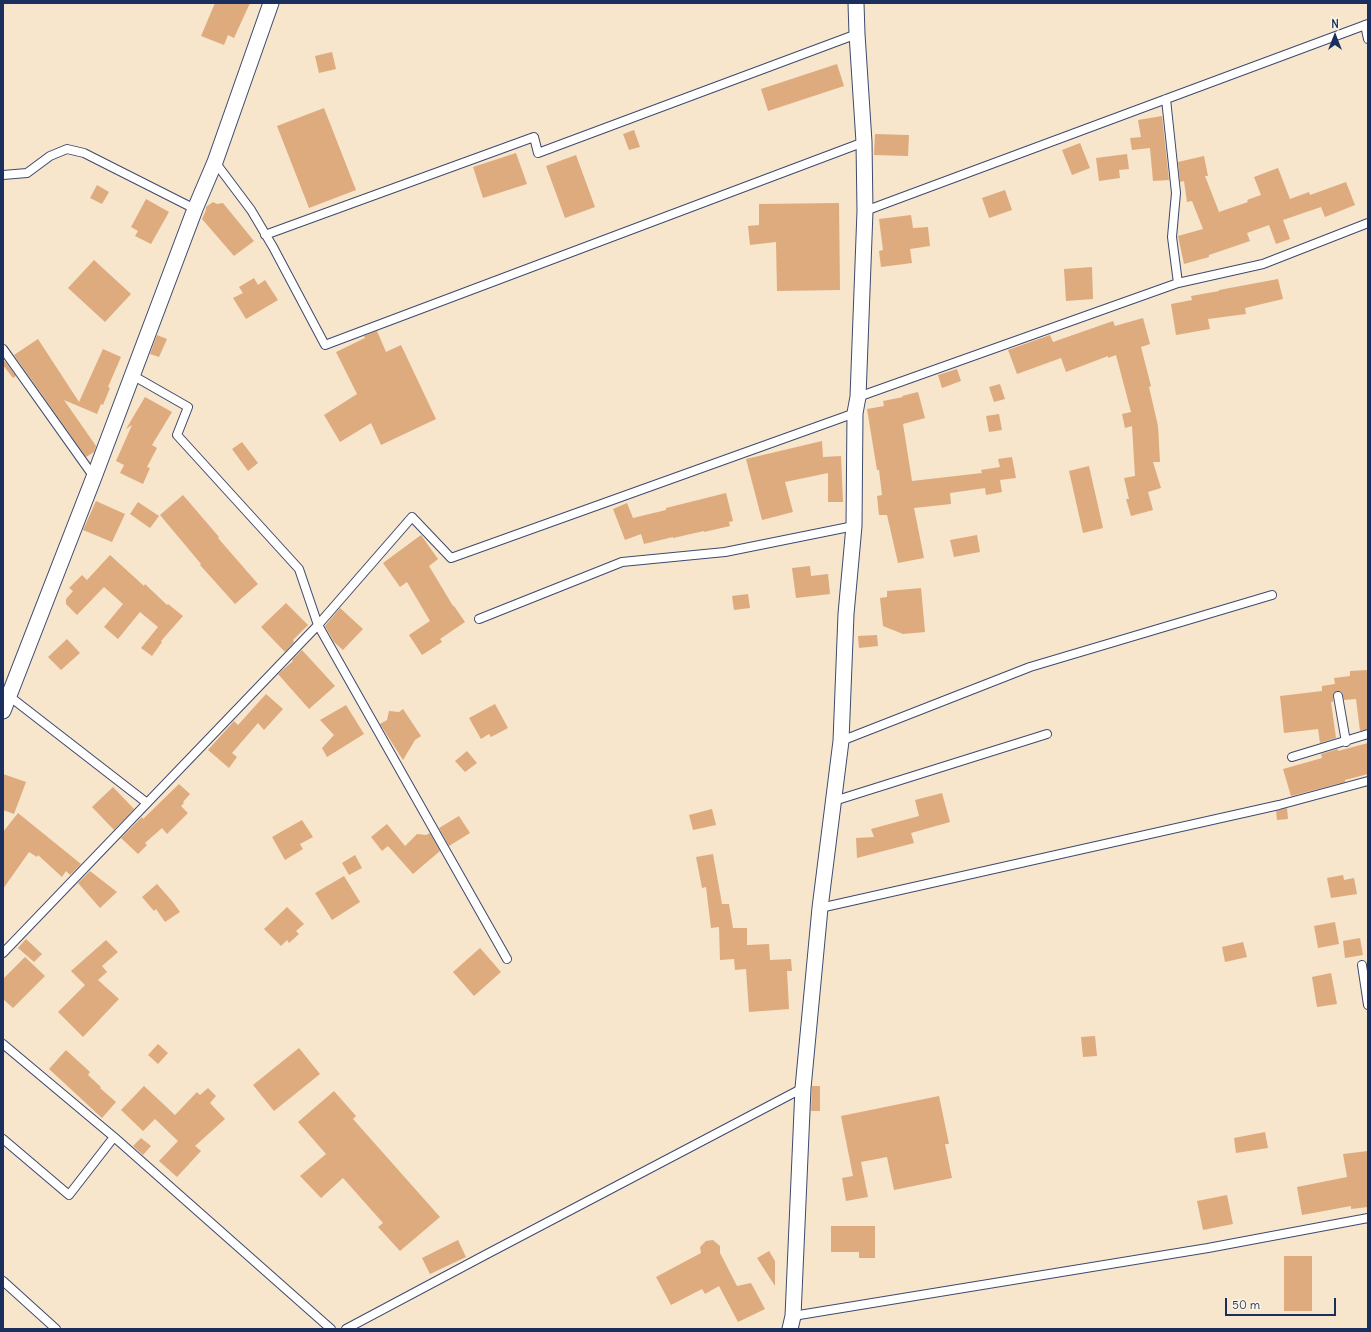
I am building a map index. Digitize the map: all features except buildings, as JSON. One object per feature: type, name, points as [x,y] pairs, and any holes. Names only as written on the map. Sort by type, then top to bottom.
[{"type":"street","points":[[3,710],[94,477],[195,209],[215,162],[271,3]]},
{"type":"street","points":[[792,1323],[803,1088],[820,908],[842,741],[846,614],[854,526],[855,413],[858,398],[865,211],[864,142],[856,3]]},
{"type":"lane","points":[[865,211],[1367,25],[1368,39]]},
{"type":"lane","points":[[265,234],[534,137],[538,153],[857,34]]},
{"type":"lane","points":[[1166,99],[1176,193],[1172,237],[1178,283]]},
{"type":"lane","points":[[215,162],[250,210],[265,234],[325,345],[864,142]]},
{"type":"lane","points":[[3,175],[28,173],[50,156],[67,148],[84,153],[195,209]]},
{"type":"lane","points":[[858,398],[1178,283],[1263,264],[1368,222]]},
{"type":"lane","points":[[3,349],[94,477]]},
{"type":"lane","points":[[132,374],[188,407],[177,435],[299,569],[318,625],[507,959]]},
{"type":"lane","points":[[3,953],[318,625],[412,517],[451,558],[855,413]]},
{"type":"lane","points":[[479,619],[622,562],[725,552],[854,526]]},
{"type":"lane","points":[[842,741],[1030,667],[1272,595]]},
{"type":"lane","points":[[9,696],[147,803]]},
{"type":"lane","points":[[1338,696],[1346,742]]},
{"type":"lane","points":[[834,801],[1047,734]]},
{"type":"lane","points":[[1292,757],[1346,742],[1368,734]]},
{"type":"lane","points":[[820,908],[1279,805],[1368,781]]},
{"type":"lane","points":[[1362,965],[1368,1005]]},
{"type":"lane","points":[[3,1044],[114,1137],[331,1329]]},
{"type":"lane","points":[[346,1329],[803,1088]]},
{"type":"lane","points":[[3,1139],[69,1195],[114,1137]]},
{"type":"lane","points":[[792,1323],[1368,1218]]},
{"type":"lane","points":[[3,1281],[56,1329]]}]
